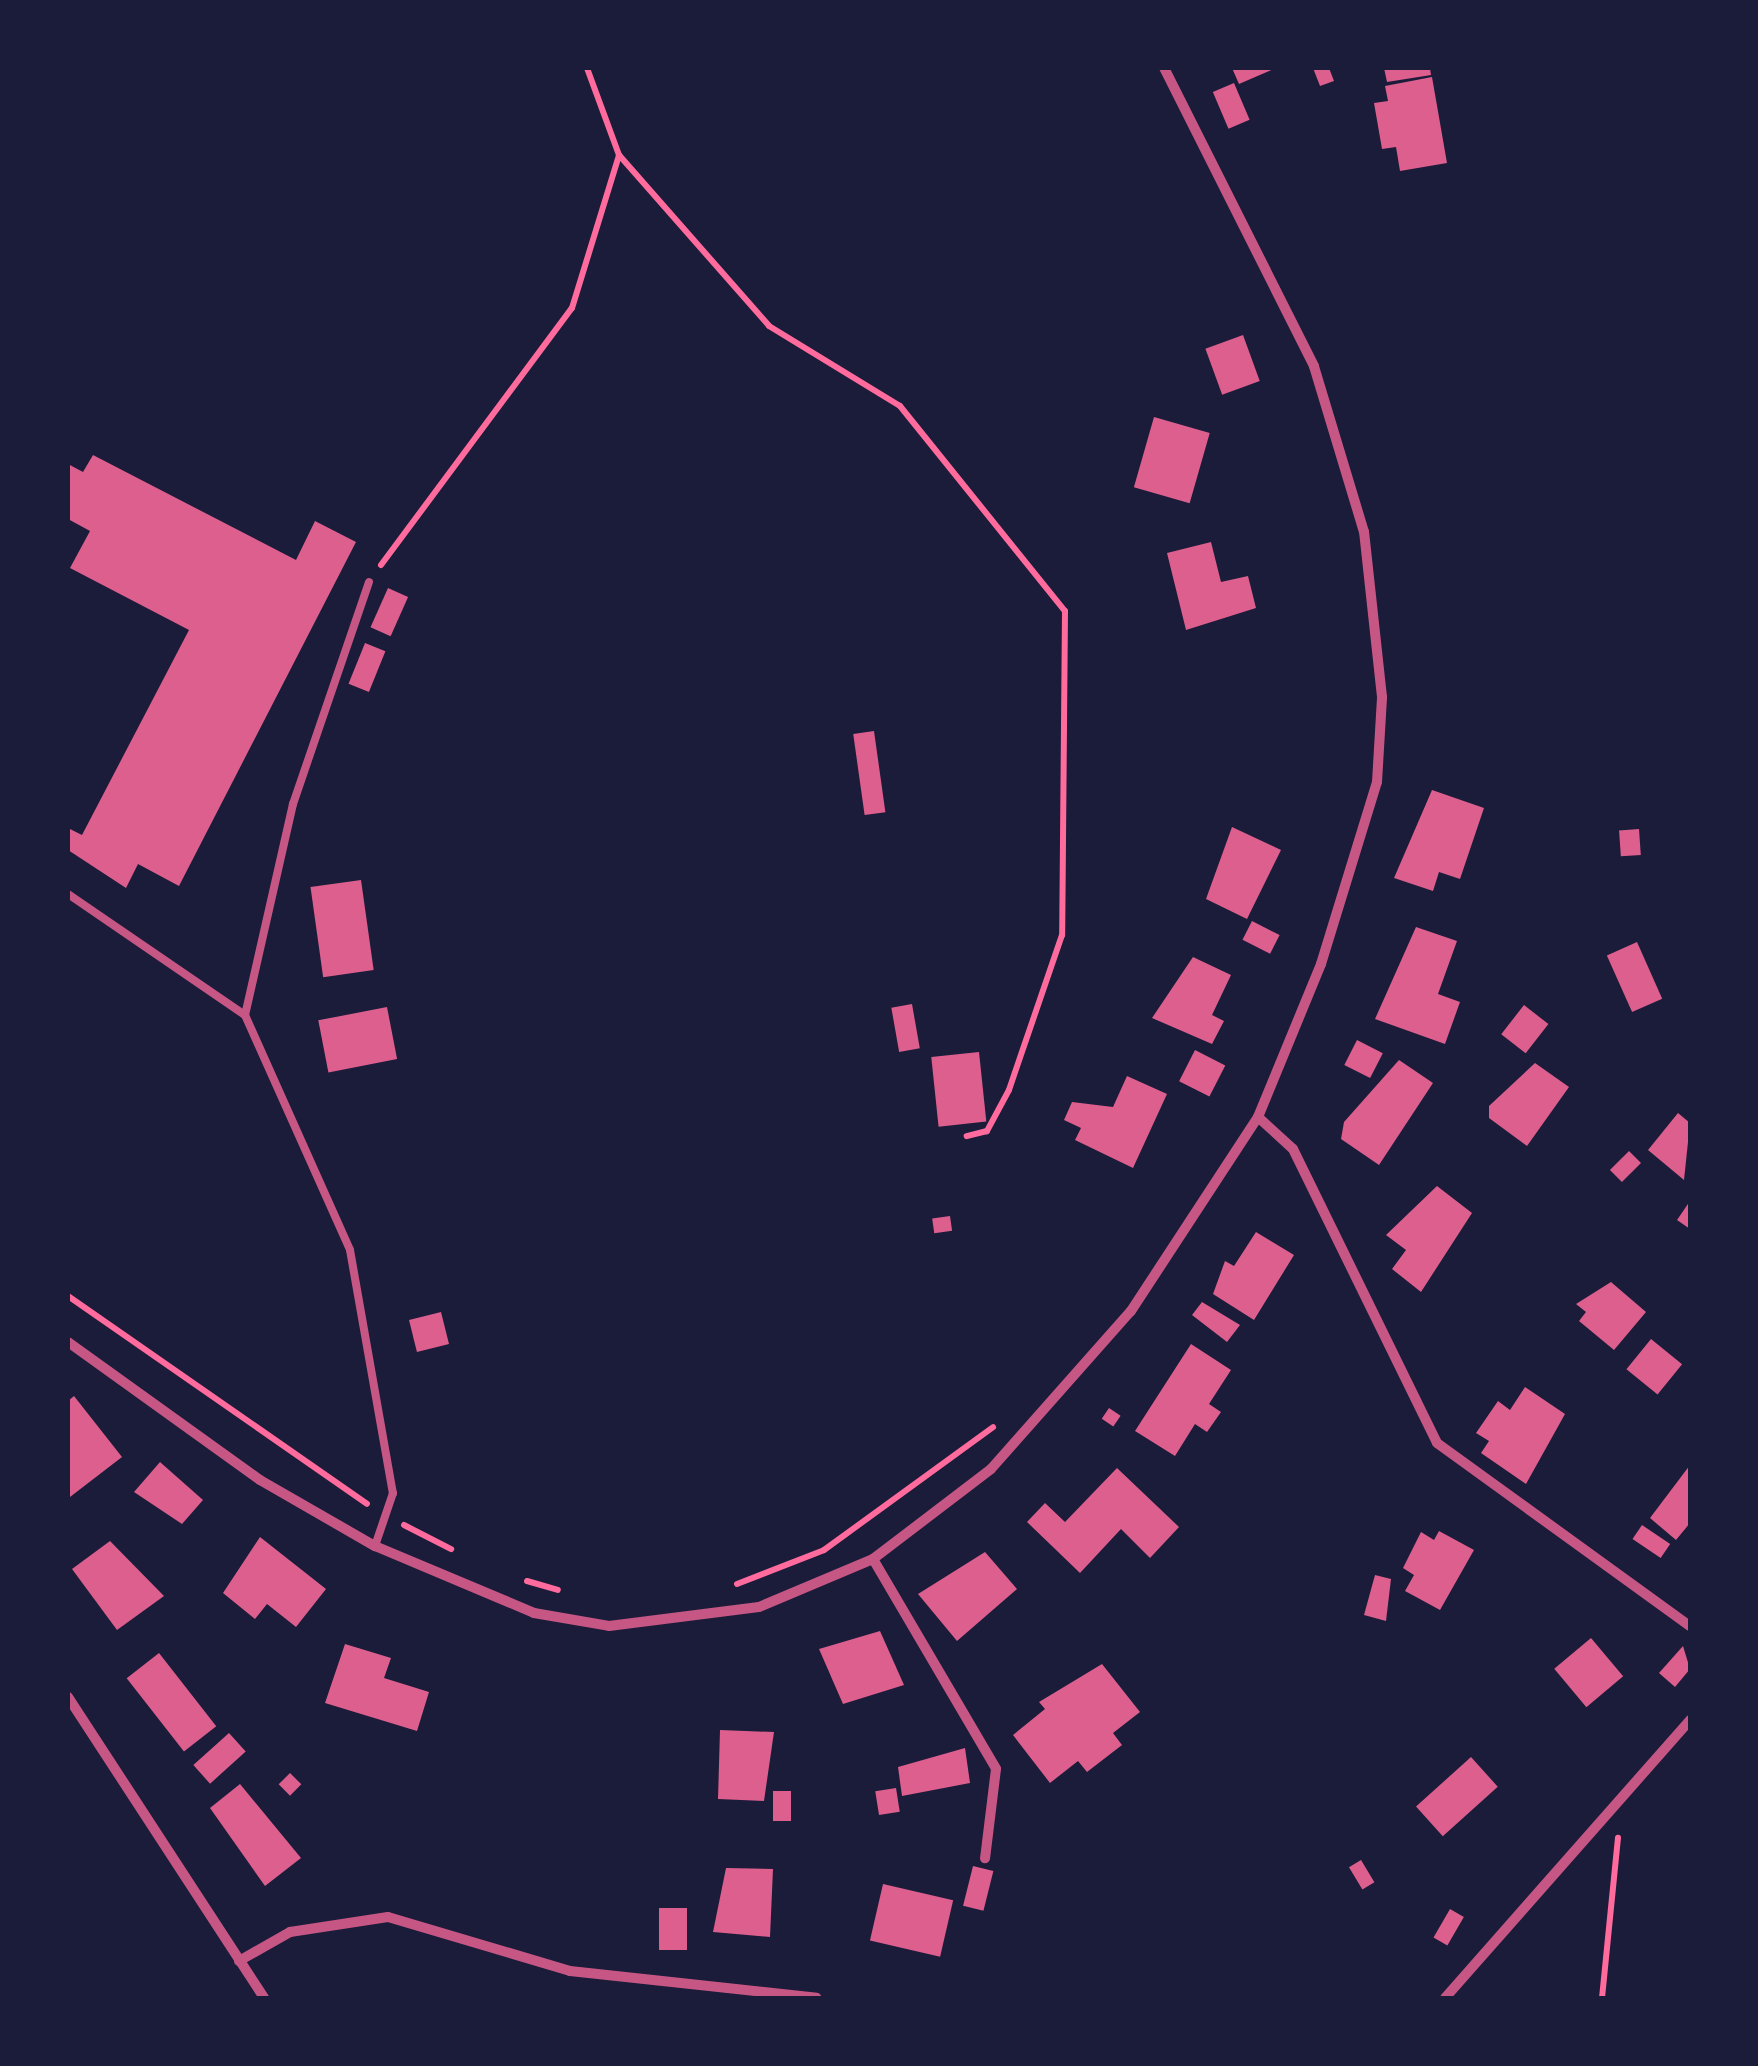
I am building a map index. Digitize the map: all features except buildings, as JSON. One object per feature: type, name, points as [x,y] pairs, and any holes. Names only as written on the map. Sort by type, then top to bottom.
[{"type":"street","points":[[68,1342],[260,1480],[375,1546],[516,1607],[609,1626],[759,1607],[873,1560],[991,1469],[1131,1311],[1258,1116],[1350,885],[1377,782],[1379,623],[1364,532],[1314,366],[1164,68]]},
{"type":"street","points":[[1258,1116],[1293,1149],[1437,1442],[1690,1626]]},
{"type":"street","points":[[873,1560],[996,1768],[985,1858]]},
{"type":"street","points":[[68,1697],[264,1998]]},
{"type":"street","points":[[1444,1998],[1690,1720]]},
{"type":"street","points":[[239,1961],[290,1932],[388,1917],[570,1971],[818,1998]]},
{"type":"lane","points":[[245,1014],[303,770],[369,582]]},
{"type":"lane","points":[[68,894],[245,1014],[350,1250],[394,1493],[375,1546]]},
{"type":"path","points":[[588,68],[619,154],[769,326],[900,406],[1065,611],[1062,934],[1009,1090],[987,1131],[967,1136]]},
{"type":"path","points":[[369,582],[572,308],[619,154]]},
{"type":"path","points":[[68,1296],[388,1517],[466,1556]]},
{"type":"path","points":[[716,1592],[824,1550],[953,1464],[1003,1418]]},
{"type":"path","points":[[515,1577],[578,1594]]},
{"type":"path","points":[[1602,1998],[1620,1797]]}]
